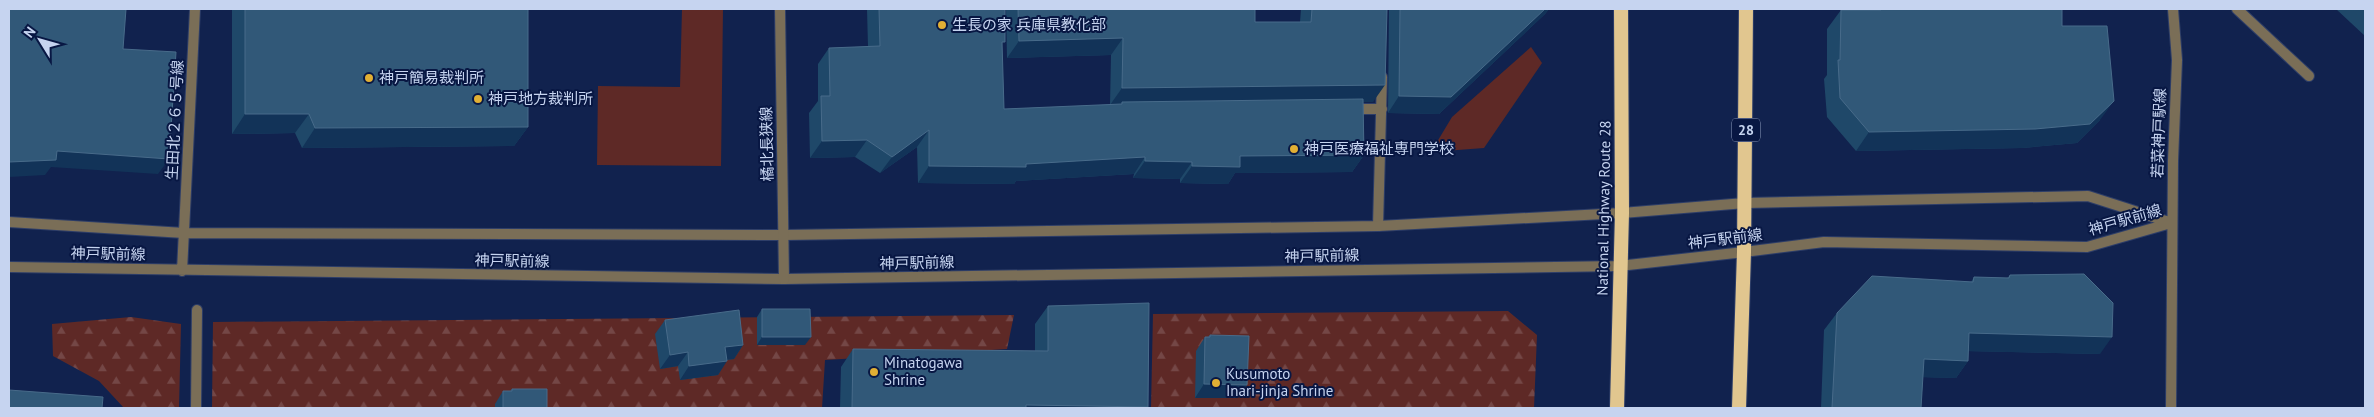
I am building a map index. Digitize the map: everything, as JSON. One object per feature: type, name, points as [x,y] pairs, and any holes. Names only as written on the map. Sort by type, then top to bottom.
[{"type":"highway","name":"National Highway Route 28","points":[[1617,408],[1619,266],[1622,213],[1621,9]]},
{"type":"highway","name":"28","points":[[1739,408],[1745,203],[1746,9]]},
{"type":"street","name":"生田北２６５号線","points":[[182,271],[195,9]]},
{"type":"street","name":"橘北長狭線","points":[[780,9],[784,279]]},
{"type":"street","name":"若菜神戸駅線","points":[[2171,408],[2172,223],[2177,60],[2173,9]]},
{"type":"street","points":[[2237,9],[2309,76]]},
{"type":"street","points":[[1378,226],[1382,63]]},
{"type":"street","points":[[1343,109],[1382,109]]},
{"type":"street","name":"神戸駅前線","points":[[9,222],[184,233],[783,235],[1378,226],[1622,213],[1745,203],[2088,196],[2172,223]]},
{"type":"street","name":"神戸駅前線","points":[[9,267],[784,279],[1619,266],[1824,242],[2087,247],[2172,223]]},
{"type":"street","points":[[196,408],[197,310]]},
{"type":"green space","points":[[682,9],[723,9],[721,166],[597,165],[598,86],[680,87]]},
{"type":"green space","points":[[1531,47],[1542,63],[1484,148],[1431,152],[1452,117]]},
{"type":"green space","points":[[1508,311],[1537,335],[1534,408],[1151,408],[1153,314]]},
{"type":"green space","points":[[1014,315],[1007,349],[825,360],[822,408],[212,408],[213,322]]},
{"type":"green space","points":[[131,317],[181,324],[179,408],[124,408],[99,381],[53,356],[52,324]]},
{"type":"building","points":[[9,9],[126,9],[123,49],[176,52],[169,159],[57,151],[56,160],[9,162]]},
{"type":"building","points":[[245,9],[528,9],[528,127],[315,128],[309,114],[245,114]]},
{"type":"building","points":[[879,9],[1005,9],[1005,42],[1002,42],[1004,109],[1122,104],[1122,102],[1363,99],[1364,155],[1240,156],[1240,167],[1192,166],[1192,162],[1145,161],[1145,157],[1026,164],[1026,167],[929,166],[929,130],[892,157],[867,140],[822,141],[821,96],[830,96],[829,48],[880,46]]},
{"type":"building","points":[[1018,9],[1255,9],[1255,22],[1311,22],[1312,9],[1387,9],[1385,85],[1122,88],[1123,38],[1019,41]]},
{"type":"building","points":[[1400,9],[1545,9],[1451,97],[1399,96]]},
{"type":"building","points":[[2062,9],[2062,26],[2107,26],[2114,101],[2090,124],[2035,129],[1869,132],[1840,98],[1838,60],[1840,60],[1841,10]]},
{"type":"building","points":[[2084,274],[2113,303],[2112,337],[1969,333],[1968,361],[1924,359],[1921,408],[1832,408],[1837,313],[1872,276],[1973,282],[1974,277],[2009,278],[2010,275]]},
{"type":"building","points":[[1149,303],[1148,407],[1026,405],[1026,408],[852,408],[853,349],[1048,351],[1048,306]]},
{"type":"building","points":[[762,309],[810,309],[811,337],[762,337]]},
{"type":"building","points":[[739,310],[743,345],[725,347],[727,361],[689,366],[688,352],[670,355],[665,320]]},
{"type":"building","points":[[1210,335],[1249,336],[1247,385],[1204,384],[1205,337],[1210,337]]},
{"type":"building","points":[[512,389],[547,389],[547,408],[503,408],[503,391],[512,391]]},
{"type":"building","points":[[9,390],[103,397],[102,408],[9,408]]},
{"type":"place","name":"生長の家 兵庫県教化部","points":[[942,25]]},
{"type":"place","name":"神戸簡易裁判所","points":[[369,78]]},
{"type":"place","name":"神戸地方裁判所","points":[[478,99]]},
{"type":"place","name":"神戸医療福祉専門学校","points":[[1294,149]]},
{"type":"place","name":"Minatogawa Shrine","points":[[874,372]]},
{"type":"place","name":"Kusumoto Inari-jinja Shrine","points":[[1216,383]]}]
